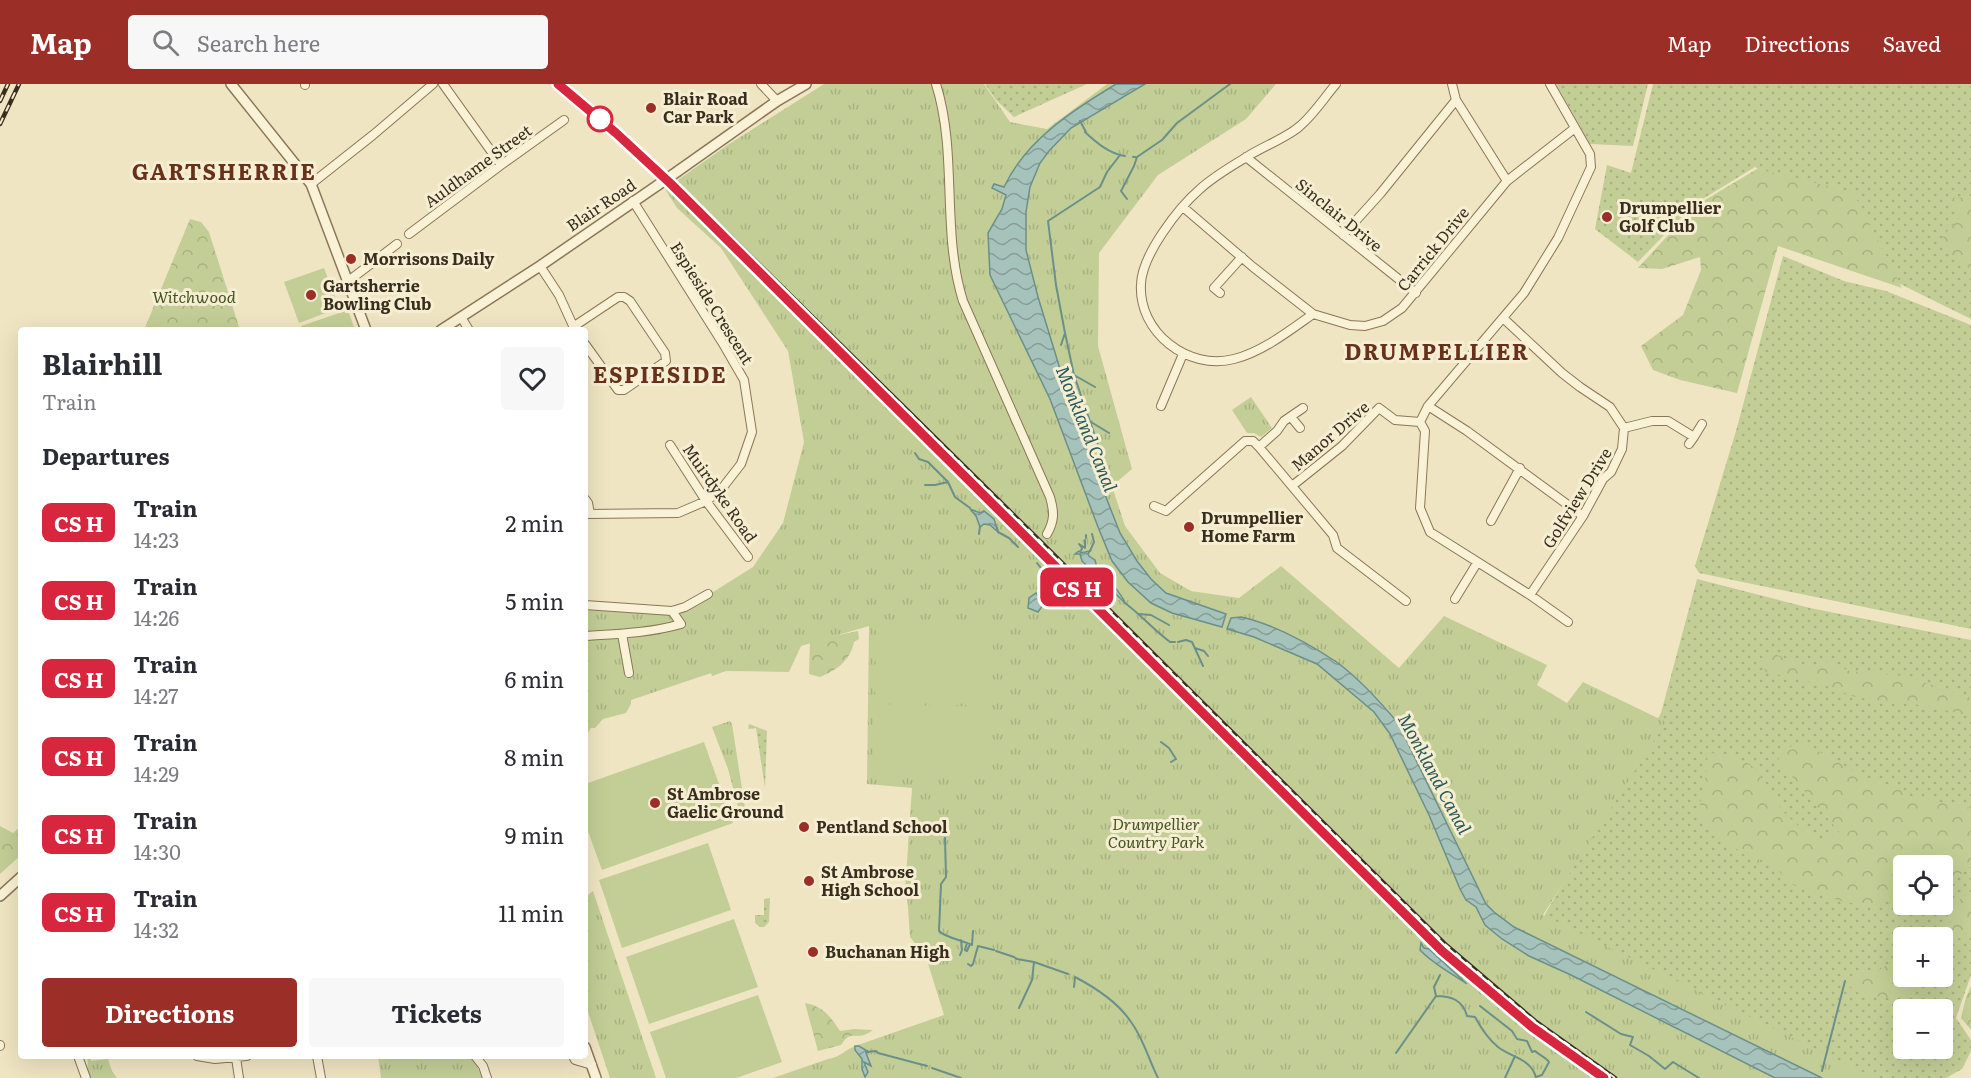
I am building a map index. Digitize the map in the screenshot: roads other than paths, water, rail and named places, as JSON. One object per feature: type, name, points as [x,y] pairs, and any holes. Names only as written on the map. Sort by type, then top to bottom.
[{"type":"street","points":[[231,84],[311,184],[365,327]]},
{"type":"street","points":[[311,184],[434,84]]},
{"type":"street","points":[[443,84],[501,165]]},
{"type":"street","points":[[761,84],[777,101]]},
{"type":"street","name":"Blair Road","points":[[446,327],[540,266],[777,101],[806,84]]},
{"type":"street","points":[[936,84],[946,139],[956,277],[963,301],[1050,497],[1054,514],[1047,534]]},
{"type":"street","points":[[1313,315],[1273,341],[1233,360],[1215,361],[1183,354],[1161,338],[1144,311],[1141,284],[1149,254],[1183,207],[1200,188],[1246,157],[1300,127],[1336,84]]},
{"type":"street","points":[[1452,84],[1456,100],[1507,181]]},
{"type":"street","points":[[1550,84],[1590,154],[1591,167],[1558,238],[1524,293],[1428,406],[1420,422],[1425,431],[1420,508],[1430,532],[1530,595],[1568,622]]},
{"type":"street","points":[[1343,235],[1380,194],[1456,100]]},
{"type":"street","name":"Auldhame Street","points":[[409,234],[564,120]]},
{"type":"street","name":"Carrick Drive","points":[[1183,207],[1313,315],[1350,325],[1365,326],[1383,321],[1402,308],[1507,181],[1575,128]]},
{"type":"street","name":"Sinclair Drive","points":[[1246,157],[1416,293]]},
{"type":"street","name":"Espieside Crescent","points":[[588,514],[678,513],[706,501],[720,491],[741,464],[752,432],[744,380],[633,201]]},
{"type":"street","points":[[347,282],[397,244]]},
{"type":"street","points":[[1214,288],[1242,257]]},
{"type":"street","points":[[540,266],[559,295],[574,327]]},
{"type":"street","points":[[575,327],[618,297],[624,297],[630,301],[665,353],[666,361],[624,390],[618,390],[588,349]]},
{"type":"street","points":[[461,317],[467,327]]},
{"type":"street","points":[[1503,318],[1562,373],[1610,407],[1624,428],[1652,421],[1668,421],[1692,440],[1702,424]]},
{"type":"street","points":[[1161,406],[1183,354]]},
{"type":"street","points":[[1428,406],[1520,468],[1583,516]]},
{"type":"street","points":[[1259,447],[1277,431],[1284,421],[1303,408]]},
{"type":"street","name":"Manor Drive","points":[[1292,486],[1342,446],[1379,408],[1395,420],[1420,422]]},
{"type":"street","points":[[1292,417],[1300,428]]},
{"type":"street","name":"Golfview Drive","points":[[1530,595],[1583,516],[1622,449],[1624,428]]},
{"type":"street","points":[[1154,506],[1166,511],[1245,441],[1253,441],[1333,536],[1337,548],[1406,601]]},
{"type":"street","name":"Muirdyke Road","points":[[670,445],[706,501],[748,557]]},
{"type":"street","points":[[1491,521],[1520,468]]},
{"type":"street","points":[[1455,599],[1477,563]]},
{"type":"street","points":[[588,604],[672,611],[685,607],[708,594]]},
{"type":"street","points":[[588,636],[622,634],[681,624],[672,611]]},
{"type":"street","points":[[622,634],[629,673]]},
{"type":"street","points":[[0,896],[18,880]]},
{"type":"street","points":[[588,1056],[596,1078]]},
{"type":"street","points":[[79,1059],[86,1078]]},
{"type":"street","points":[[236,1059],[239,1078]]},
{"type":"street","points":[[318,1059],[321,1078]]},
{"type":"street","points":[[477,1059],[483,1066],[487,1078]]},
{"type":"street","points":[[574,1059],[591,1065]]},
{"type":"water","points":[[1116,84],[1145,84],[1071,128],[1040,163],[1030,187],[1026,212],[1026,250],[1075,418],[1120,533],[1137,561],[1166,593],[1226,614],[1222,627],[1172,613],[1151,603],[1128,582],[1112,561],[1050,399],[990,275],[988,233],[1002,209],[1006,195],[992,188],[994,184],[1004,187],[1013,170],[1025,155],[1052,128],[1083,104]]},
{"type":"water","points":[[970,509],[980,513],[984,511],[994,519],[998,532],[990,525],[984,524],[980,527],[976,516]]},
{"type":"water","points":[[1079,551],[1081,553],[1090,551],[1088,554],[1095,560],[1097,568],[1126,604],[1082,561],[1080,554],[1075,554]]},
{"type":"water","points":[[1036,593],[1043,605],[1038,612],[1028,608],[1029,598]]},
{"type":"water","points":[[1241,617],[1291,636],[1338,663],[1362,684],[1392,716],[1398,723],[1486,904],[1494,912],[1514,927],[1822,1078],[1775,1078],[1529,956],[1502,939],[1485,925],[1476,907],[1466,900],[1390,734],[1374,712],[1317,664],[1254,637],[1227,629],[1231,618]]},
{"type":"water","points":[[1421,943],[1467,984],[1425,955],[1420,950]]},
{"type":"water","points":[[855,1046],[869,1052],[866,1053],[871,1066],[864,1062],[868,1072],[865,1077],[862,1059],[855,1050]]},
{"type":"waterway","points":[[1133,157],[1137,157],[1162,140],[1177,123],[1230,84]]},
{"type":"waterway","points":[[1080,121],[1086,132]]},
{"type":"waterway","points":[[1085,132],[1108,150],[1125,156]]},
{"type":"waterway","points":[[1061,345],[1065,333],[1048,221],[1100,187],[1107,172],[1120,155]]},
{"type":"waterway","points":[[1127,199],[1121,191],[1137,157]]},
{"type":"waterway","name":"Monkland Canal","points":[[1065,333],[1074,375],[1109,477]]},
{"type":"waterway","name":"Monkland Canal","points":[[1074,375],[1095,387]]},
{"type":"waterway","name":"Monkland Canal","points":[[1091,422],[1109,433]]},
{"type":"waterway","points":[[915,453],[919,459],[928,462],[948,482],[955,497],[970,508]]},
{"type":"waterway","points":[[925,485],[948,482]]},
{"type":"waterway","points":[[979,534],[980,526]]},
{"type":"waterway","points":[[997,528],[998,532],[1018,547]]},
{"type":"waterway","points":[[1090,551],[1094,542],[1092,534]]},
{"type":"waterway","points":[[1081,551],[1079,544],[1085,548],[1085,540]]},
{"type":"waterway","points":[[1037,563],[1048,577],[1040,598]]},
{"type":"waterway","points":[[1125,603],[1170,642],[1175,642]]},
{"type":"waterway","points":[[1139,614],[1151,615],[1169,625]]},
{"type":"waterway","points":[[1178,642],[1186,640],[1192,642],[1203,666]]},
{"type":"waterway","points":[[1195,648],[1204,651],[1208,656]]},
{"type":"waterway","points":[[1161,742],[1169,748],[1176,759],[1171,762]]},
{"type":"waterway","points":[[945,838],[946,877],[941,884],[939,931],[972,945],[973,931]]},
{"type":"waterway","points":[[960,955],[961,940]]},
{"type":"waterway","points":[[967,943],[965,950],[967,951],[970,944]]},
{"type":"waterway","points":[[968,964],[971,966],[973,964],[978,946],[994,950]]},
{"type":"waterway","points":[[996,951],[1068,974]]},
{"type":"waterway","points":[[1019,1008],[1032,980],[1034,962]]},
{"type":"waterway","points":[[1440,975],[1434,987],[1436,996],[1456,1000],[1463,1006],[1467,1016],[1475,1017],[1494,1044],[1526,1063],[1536,1078]]},
{"type":"waterway","points":[[1074,987],[1075,977],[1099,991],[1120,1008],[1139,1035],[1158,1078]]},
{"type":"waterway","points":[[1822,1071],[1845,981]]},
{"type":"waterway","points":[[1396,1053],[1436,996]]},
{"type":"waterway","points":[[1480,1006],[1512,1031],[1517,1039],[1527,1041],[1532,1052],[1535,1051],[1548,1060],[1542,1075],[1536,1077]]},
{"type":"waterway","points":[[1586,1012],[1621,1034],[1633,1037],[1630,1045],[1665,1069],[1673,1062],[1699,1078]]},
{"type":"waterway","points":[[866,1052],[876,1051],[927,1066]]},
{"type":"waterway","points":[[1505,1078],[1515,1056]]},
{"type":"waterway","points":[[932,1068],[961,1078]]},
{"type":"railway","points":[[0,101],[8,84]]},
{"type":"railway","points":[[0,124],[19,84]]},
{"type":"railway","points":[[563,84],[631,142],[729,235],[1446,945],[1535,1021],[1615,1078]]},
{"type":"train","points":[[558,84],[671,184],[1442,951],[1532,1027],[1604,1078]]},
{"type":"place","name":"Blair Road Car Park","points":[[651,108]]},
{"type":"place","name":"Drumpellier Golf Club","points":[[1607,217]]},
{"type":"place","name":"Morrisons Daily","points":[[351,259]]},
{"type":"place","name":"Gartsherrie Bowling Club","points":[[311,295]]},
{"type":"place","name":"Drumpellier Home Farm","points":[[1189,527]]},
{"type":"place","name":"St Ambrose Gaelic Ground","points":[[655,803]]},
{"type":"place","name":"Pentland School","points":[[804,827]]},
{"type":"place","name":"St Ambrose High School","points":[[809,881]]},
{"type":"place","name":"Buchanan High","points":[[813,952]]},
{"type":"district","name":"GARTSHERRIE","points":[[224,172]]},
{"type":"district","name":"DRUMPELLIER","points":[[1437,352]]},
{"type":"district","name":"ESPIESIDE","points":[[660,375]]},
{"type":"park label","name":"Witchwood","points":[[194,297]]},
{"type":"park label","name":"Drumpellier Country Park","points":[[1156,833]]}]
